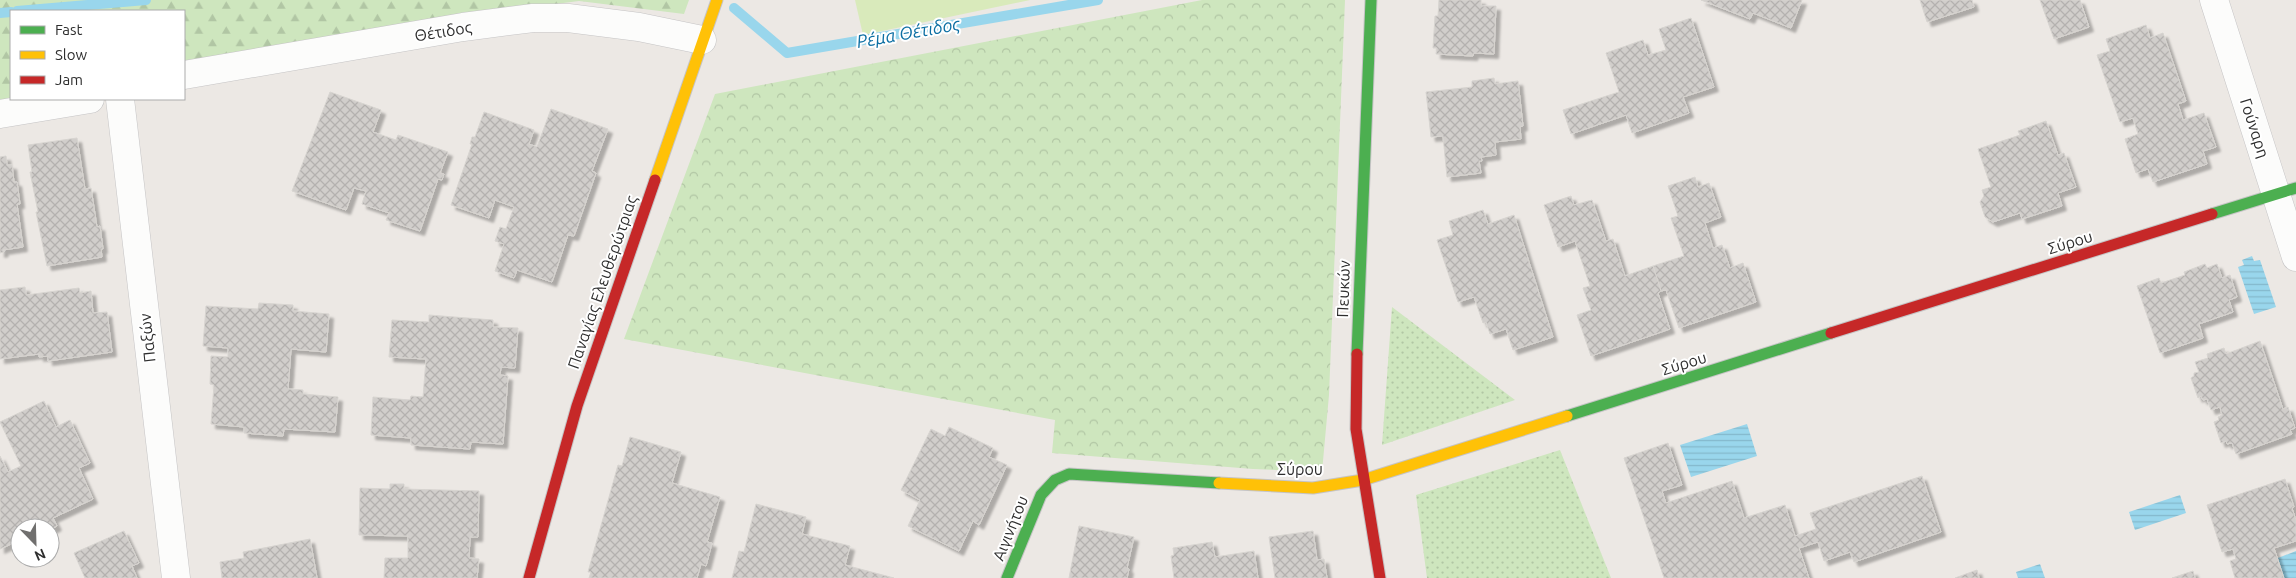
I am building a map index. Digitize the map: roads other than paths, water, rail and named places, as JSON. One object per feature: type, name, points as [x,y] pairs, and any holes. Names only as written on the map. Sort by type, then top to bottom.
[{"type":"street","name":"Παναγίας Ελευθερώτριας","points":[[529,578],[577,406],[717,0]]},
{"type":"street","name":"Πευκών","points":[[1371,0],[1356,429],[1380,578]]},
{"type":"street","name":"Γούναρη","points":[[2214,0],[2286,192],[2296,257]]},
{"type":"street","name":"Θέτιδος","points":[[185,74],[533,18],[568,18],[639,27],[702,40]]},
{"type":"street","points":[[0,114],[84,100]]},
{"type":"street","name":"Παξών","points":[[120,100],[176,578]]},
{"type":"street","name":"Σύρου","points":[[1069,474],[1312,488],[1363,480],[2286,192]]},
{"type":"street","name":"Αιγινήτου","points":[[1007,578],[1041,495],[1055,480],[1069,474]]},
{"type":"water","points":[[2252,256],[2254,261],[2260,260],[2276,307],[2254,314],[2238,267],[2244,265],[2242,260]]},
{"type":"water","points":[[1747,424],[1757,456],[1691,477],[1680,445]]},
{"type":"water","points":[[2180,495],[2186,513],[2135,530],[2129,512]]},
{"type":"water","points":[[2296,551],[2296,578],[2284,578],[2278,558]]},
{"type":"water","points":[[2040,564],[2045,578],[2018,578],[2016,572]]},
{"type":"waterway","name":"Ρέμα Θέτιδος","points":[[29,10],[146,0]]},
{"type":"waterway","name":"Ρέμα Θέτιδος","points":[[734,8],[787,53],[1098,0]]},
{"type":"waterway","name":"Ρέμα Θέτιδος","points":[[0,13],[10,12]]}]
